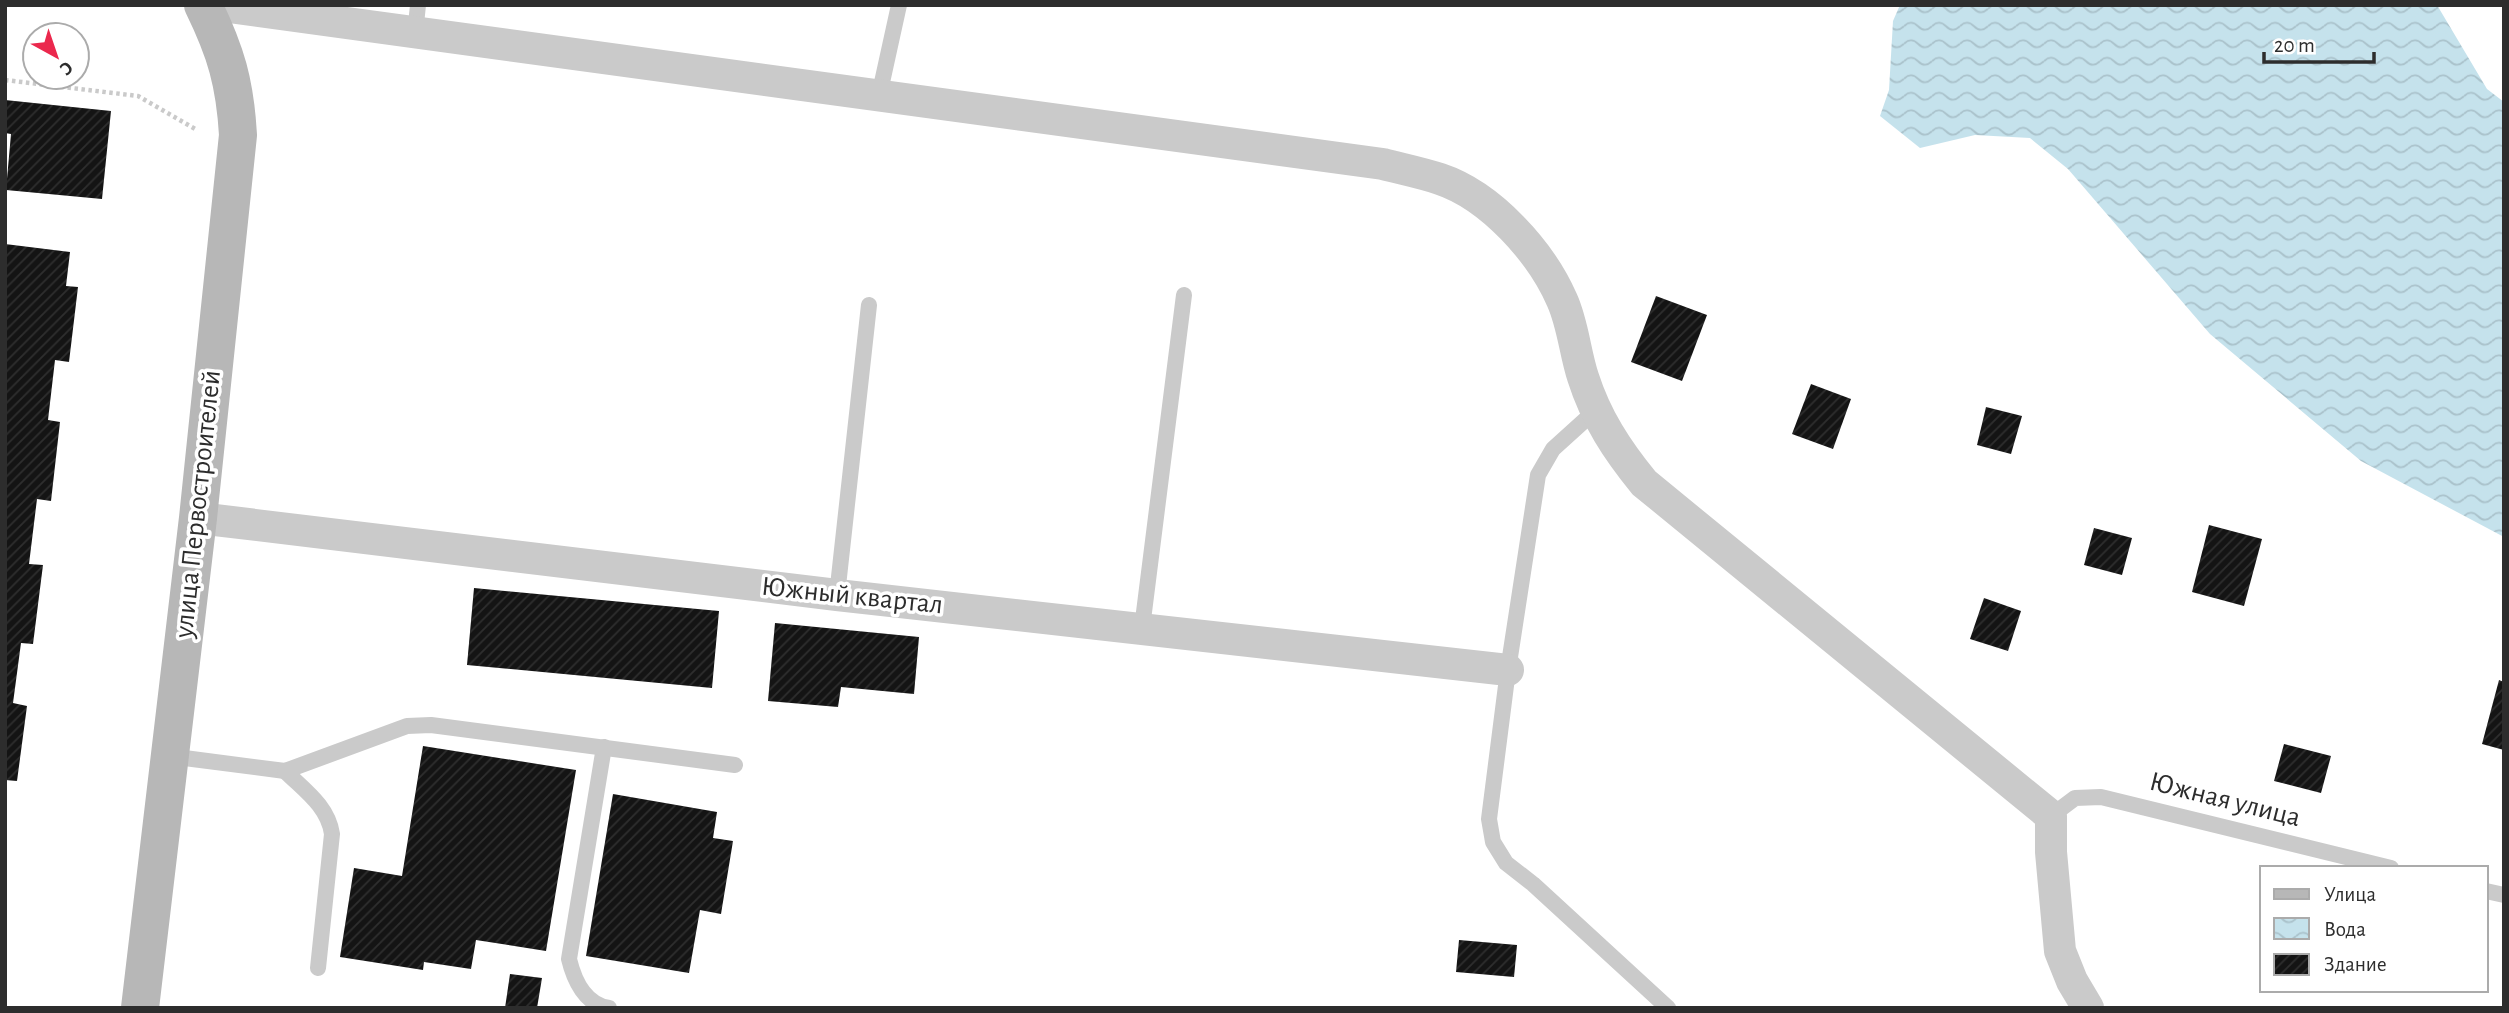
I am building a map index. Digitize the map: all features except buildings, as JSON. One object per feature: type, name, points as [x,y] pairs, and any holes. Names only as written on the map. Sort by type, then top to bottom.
[{"type":"street","name":"улица Первостроителей","points":[[140,1008],[198,518],[237,135],[236,97],[228,64],[203,5]]},
{"type":"street","points":[[214,5],[417,20],[879,96],[1383,164],[1442,179],[1488,204],[1530,247],[1563,301],[1595,411],[1616,448],[1644,483],[2051,816],[2060,951],[2072,981],[2088,1008]]},
{"type":"street","name":"Южный квартал","points":[[198,518],[837,595],[1508,670]]},
{"type":"lane","points":[[879,96],[899,5]]},
{"type":"lane","points":[[1142,628],[1184,295]]},
{"type":"lane","points":[[837,595],[869,305]]},
{"type":"lane","points":[[1595,411],[1553,449],[1538,475],[1508,670],[1489,819],[1493,842],[1506,863],[1543,893],[1668,1008]]},
{"type":"lane","points":[[169,756],[285,771],[407,726],[431,725],[735,765]]},
{"type":"lane","points":[[604,747],[569,959],[573,976],[584,993],[601,1006],[609,1008]]},
{"type":"lane","points":[[285,771],[324,809],[331,822],[318,968]]},
{"type":"lane","name":"Южная улица","points":[[2051,816],[2075,798],[2101,797],[2383,866]]},
{"type":"path","points":[[5,80],[138,96],[197,130]]},
{"type":"water","points":[[1900,5],[2437,5],[2487,89],[2504,102],[2504,537],[2361,461],[2210,334],[2068,169],[2030,138],[1975,135],[1920,148],[1880,116],[1889,90],[1893,21]]}]
